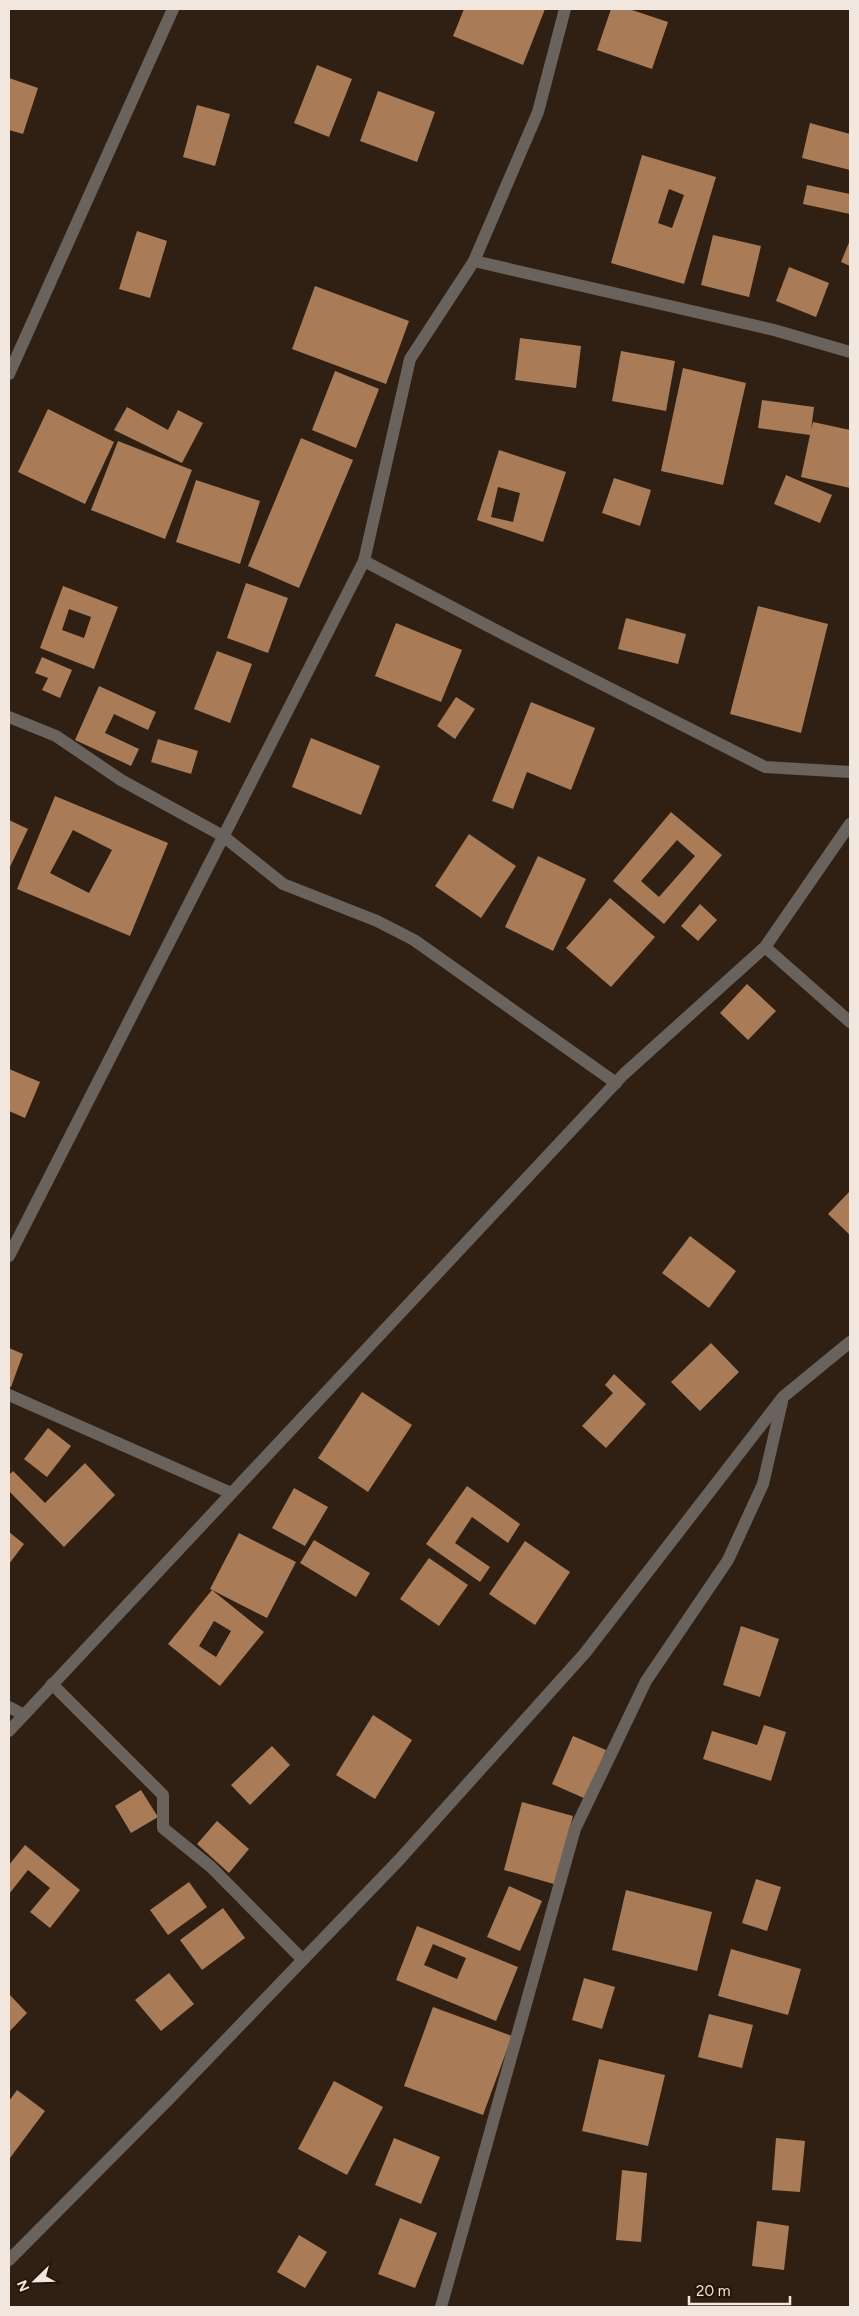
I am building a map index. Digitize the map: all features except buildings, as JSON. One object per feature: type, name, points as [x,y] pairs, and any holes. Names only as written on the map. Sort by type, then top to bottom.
[{"type":"street","points":[[9,374],[173,9]]},
{"type":"street","points":[[9,1256],[364,561],[410,359],[474,261],[538,112],[565,9]]},
{"type":"street","points":[[474,261],[774,330],[850,352]]},
{"type":"street","points":[[364,561],[765,767],[850,772]]},
{"type":"street","points":[[9,717],[56,736],[121,780],[224,836],[283,884],[377,921],[414,940],[616,1083]]},
{"type":"street","points":[[9,1731],[616,1083],[765,947],[850,824]]},
{"type":"street","points":[[765,947],[850,1022]]},
{"type":"street","points":[[9,2260],[399,1860],[585,1653],[784,1397],[850,1342]]},
{"type":"street","points":[[9,1395],[231,1493]]},
{"type":"street","points":[[441,2307],[575,1830],[646,1681],[728,1560],[763,1484],[784,1397]]},
{"type":"street","points":[[52,1684],[163,1795],[163,1828],[211,1867],[303,1960]]},
{"type":"street","points":[[9,1707],[24,1715]]}]
